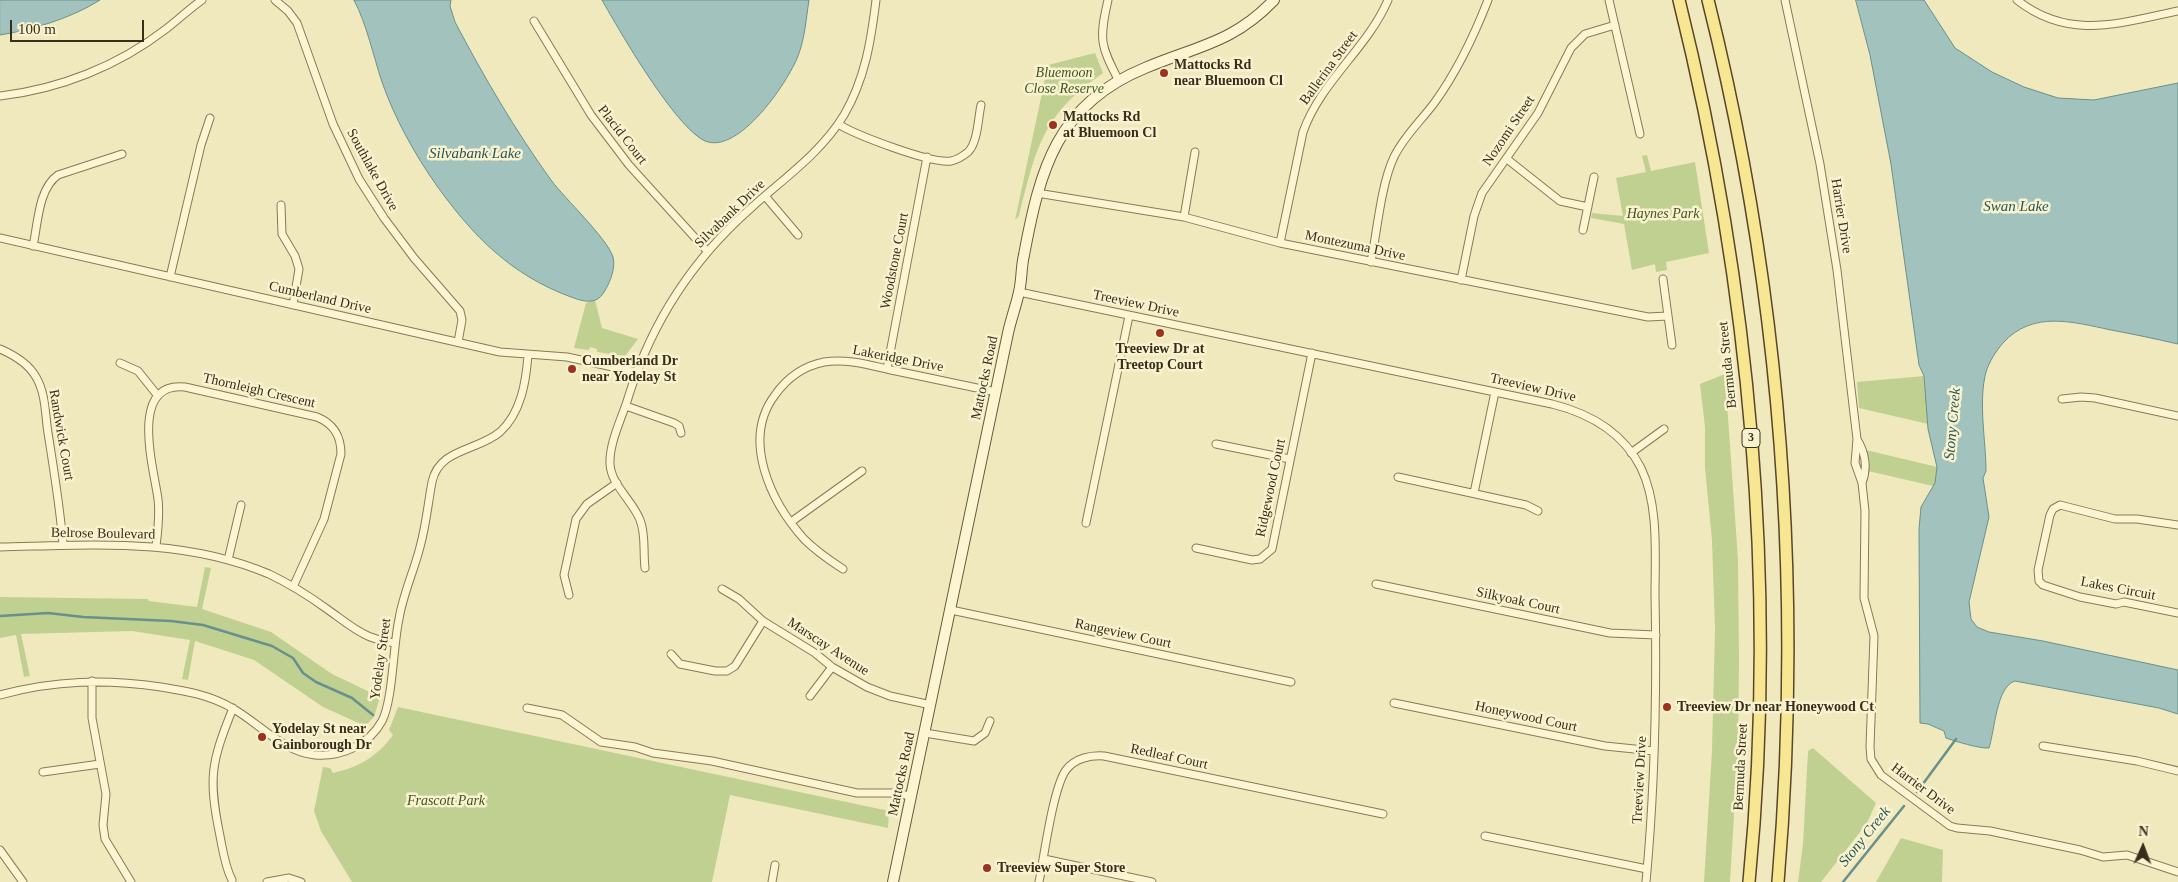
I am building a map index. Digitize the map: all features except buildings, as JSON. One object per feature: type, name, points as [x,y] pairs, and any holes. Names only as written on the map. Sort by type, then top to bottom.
[{"type":"main road","name":"Bermuda Street","points":[[1678,0],[1701,95],[1723,214],[1738,310],[1749,417],[1757,541],[1759,653],[1758,733],[1749,882]]},
{"type":"main road","name":"3","points":[[1708,0],[1741,146],[1760,258],[1774,368],[1782,462],[1788,574],[1788,690],[1785,790],[1778,882]]},
{"type":"street","points":[[0,96],[58,84],[100,69],[152,39],[202,0]]},
{"type":"street","name":"Southlake Drive","points":[[275,0],[288,11],[297,23],[333,124],[359,179],[384,218],[414,258],[460,310],[462,320],[458,342]]},
{"type":"street","name":"Silvabank Drive","points":[[645,568],[640,519],[611,470],[610,457],[636,372],[669,304],[707,251],[817,149],[838,124],[858,88],[865,66],[876,0]]},
{"type":"street","points":[[1108,0],[1101,37],[1108,60],[1119,80]]},
{"type":"street","name":"Mattocks Road","points":[[893,882],[1008,333],[1019,292],[1024,255],[1037,193],[1045,165],[1064,130],[1093,98],[1119,80],[1148,66],[1219,42],[1250,23],[1274,0]]},
{"type":"street","name":"Ballerina Street","points":[[1280,243],[1302,132],[1308,118],[1323,92],[1369,34],[1388,0]]},
{"type":"street","points":[[1371,262],[1392,160],[1405,137],[1434,104],[1454,74],[1473,38],[1488,0]]},
{"type":"street","points":[[1609,0],[1640,134]]},
{"type":"street","name":"Harrier Drive","points":[[1785,0],[1822,173],[1837,270],[1857,438],[1862,447],[1865,462],[1862,483],[1865,511],[1864,598],[1874,636],[1870,747],[1874,764],[1881,775],[1892,784],[1956,828],[1990,831],[2080,850],[2103,857],[2127,855],[2178,872]]},
{"type":"street","points":[[2017,0],[2042,16],[2084,26],[2116,24],[2178,11]]},
{"type":"street","name":"Placid Court","points":[[534,21],[576,94],[600,128],[629,165],[707,251]]},
{"type":"street","name":"Nozomi Street","points":[[1461,280],[1477,203],[1488,183],[1508,159],[1538,113],[1576,42],[1591,31],[1615,25]]},
{"type":"street","points":[[838,124],[866,139],[927,157],[951,161],[969,151],[981,104]]},
{"type":"street","points":[[170,277],[201,145],[210,118]]},
{"type":"street","points":[[1184,217],[1196,152]]},
{"type":"street","points":[[33,246],[44,196],[50,181],[58,175],[122,154]]},
{"type":"street","name":"Woodstone Court","points":[[887,370],[927,157]]},
{"type":"street","points":[[1508,159],[1560,201],[1588,207]]},
{"type":"street","points":[[1583,230],[1594,177]]},
{"type":"street","name":"Montezuma Drive","points":[[1037,193],[1184,217],[1280,243],[1648,317],[1668,316]]},
{"type":"street","points":[[765,196],[798,235]]},
{"type":"street","points":[[281,205],[282,234],[296,256],[299,269],[292,305]]},
{"type":"street","name":"Cumberland Drive","points":[[0,238],[458,342],[528,355],[581,360],[636,372]]},
{"type":"street","points":[[1663,279],[1672,345]]},
{"type":"street","name":"Treeview Drive","points":[[1019,292],[1575,410],[1594,419],[1616,436],[1631,453],[1647,483],[1651,504],[1654,543],[1656,634],[1654,751],[1646,882]]},
{"type":"street","points":[[1086,523],[1129,316]]},
{"type":"street","name":"Randwick Court","points":[[0,349],[12,354],[29,368],[35,376],[44,397],[58,488],[63,544]]},
{"type":"street","name":"Ridgewood Court","points":[[1196,548],[1252,560],[1260,559],[1269,553],[1312,353]]},
{"type":"street","name":"Yodelay Street","points":[[0,695],[39,685],[92,681],[142,684],[192,692],[212,698],[233,708],[282,742],[302,752],[323,755],[350,750],[371,736],[386,714],[394,643],[401,606],[423,536],[432,480],[436,470],[449,457],[491,438],[504,427],[522,395],[528,355]]},
{"type":"street","name":"Lakeridge Drive","points":[[843,570],[822,556],[804,538],[772,491],[761,456],[761,426],[763,415],[772,398],[791,378],[822,363],[852,362],[996,392]]},
{"type":"street","points":[[120,363],[138,371],[158,396],[150,415],[148,437],[158,501],[156,546]]},
{"type":"street","name":"Thornleigh Crescent","points":[[158,396],[170,387],[185,387],[317,416],[336,431],[341,446],[341,454],[331,498],[320,528],[293,587]]},
{"type":"street","points":[[1474,493],[1495,392]]},
{"type":"street","points":[[2062,399],[2081,396],[2178,416]]},
{"type":"street","points":[[626,406],[674,423],[679,426],[681,433]]},
{"type":"street","points":[[1631,453],[1664,429]]},
{"type":"street","points":[[1216,444],[1290,459]]},
{"type":"street","points":[[792,522],[862,471]]},
{"type":"street","points":[[1398,477],[1526,505],[1538,511]]},
{"type":"street","points":[[569,595],[564,575],[576,519],[587,504],[618,483]]},
{"type":"street","name":"Lakes Circuit","points":[[2178,525],[2137,519],[2115,519],[2066,505],[2053,509],[2038,570],[2039,581],[2043,585],[2116,604],[2124,602],[2178,613]]},
{"type":"street","points":[[228,560],[241,506]]},
{"type":"street","name":"Belrose Boulevard","points":[[0,547],[119,543],[156,546],[228,560],[254,568],[293,587],[368,636],[394,643]]},
{"type":"street","name":"Silkyoak Court","points":[[1376,584],[1610,633],[1656,634]]},
{"type":"street","name":"Marscay Avenue","points":[[722,589],[739,598],[763,621],[815,653],[832,667],[875,691],[930,705]]},
{"type":"street","name":"Rangeview Court","points":[[951,610],[1290,682]]},
{"type":"street","points":[[671,654],[680,664],[715,671],[726,671],[735,666],[763,621]]},
{"type":"street","points":[[810,696],[832,667]]},
{"type":"street","points":[[92,681],[92,718],[106,794],[103,824],[105,839],[131,882]]},
{"type":"street","name":"Honeywood Court","points":[[1394,703],[1605,746],[1654,751]]},
{"type":"street","points":[[233,708],[216,752],[212,782],[226,868],[233,881]]},
{"type":"street","points":[[527,708],[562,715],[601,742],[635,747],[653,753],[712,761],[857,793],[893,793],[911,796]]},
{"type":"street","points":[[925,733],[974,741],[985,733],[990,721]]},
{"type":"street","points":[[2044,746],[2137,761],[2178,771]]},
{"type":"street","name":"Redleaf Court","points":[[1039,882],[1062,777],[1072,764],[1088,757],[1097,756],[1383,814]]},
{"type":"street","points":[[44,772],[100,764]]},
{"type":"street","points":[[1485,836],[1647,869]]},
{"type":"street","points":[[0,850],[24,882]]},
{"type":"street","points":[[1044,859],[1152,882]]},
{"type":"street","points":[[772,882],[775,865]]},
{"type":"street","points":[[267,882],[289,878],[301,882]]},
{"type":"green space","name":"Bluemoon Close Reserve","points":[[1095,53],[1103,73],[1083,88],[1067,104],[1054,119],[1044,135],[1031,171],[1019,216],[1015,220],[1048,65]]},
{"type":"green space","name":"Haynes Park","points":[[1647,155],[1651,171],[1695,162],[1709,253],[1666,262],[1667,270],[1656,272],[1655,264],[1632,270],[1624,224],[1591,218],[1592,213],[1623,216],[1616,178],[1646,172],[1642,156]]},
{"type":"green space","points":[[595,300],[602,328],[638,339],[625,356],[597,352],[597,349],[590,347],[589,350],[574,348],[586,303]]},
{"type":"green space","points":[[1725,374],[1738,560],[1738,749],[1730,882],[1704,882],[1712,751],[1715,629],[1712,540],[1705,468],[1705,427],[1700,384]]},
{"type":"green space","points":[[1924,376],[1928,424],[1859,408],[1857,382]]},
{"type":"green space","points":[[1866,450],[1937,467],[1935,483],[1933,486],[1868,471]]},
{"type":"green space","points":[[205,567],[211,568],[202,609],[271,632],[332,674],[380,697],[374,717],[365,726],[323,707],[254,660],[195,641],[188,680],[182,679],[190,640],[132,631],[21,634],[30,676],[24,677],[16,635],[0,638],[0,597],[148,599],[149,601],[197,607]]},
{"type":"green space","name":"Frascott Park","points":[[398,707],[889,811],[888,828],[730,795],[712,882],[352,882],[321,831],[314,811],[323,767],[330,768],[333,773],[351,768],[374,755],[393,735],[389,730]]},
{"type":"green space","points":[[1813,748],[1876,803],[1867,823],[1821,882],[1798,882],[1803,844],[1808,751]]},
{"type":"green space","points":[[1901,838],[1943,850],[1942,882],[1876,882]]},
{"type":"water","points":[[0,0],[100,0],[52,22],[0,35]]},
{"type":"water","name":"Silvabank Lake","points":[[354,0],[451,0],[450,6],[455,22],[512,123],[557,188],[594,229],[609,249],[614,261],[613,270],[601,296],[593,301],[580,300],[549,288],[495,252],[465,221],[429,174],[399,122],[382,82],[366,30]]},
{"type":"water","points":[[602,0],[809,0],[805,28],[793,68],[773,98],[747,127],[732,137],[718,142],[705,141],[679,118],[649,77]]},
{"type":"water","name":"Swan Lake","points":[[1856,0],[1924,0],[1955,48],[1992,72],[2024,87],[2058,98],[2094,100],[2178,83],[2178,344],[2082,324],[2054,321],[2040,322],[2027,326],[2015,333],[2000,346],[1989,364],[1984,384],[1982,409],[1986,471],[1983,478],[1989,517],[1969,602],[1971,619],[1977,627],[1989,632],[2043,641],[2178,670],[2178,714],[2159,708],[2015,681],[2004,691],[2000,700],[1989,748],[1946,738],[1944,731],[1928,724],[1920,723],[1919,529],[1921,507],[1935,483],[1937,467],[1928,429],[1924,376],[1919,365],[1891,164],[1870,55]]},
{"type":"waterway","points":[[0,616],[48,613],[83,617],[171,621],[203,625],[272,646],[293,658],[303,673],[316,682],[352,698],[373,715]]},
{"type":"waterway","name":"Stony Creek","points":[[1917,792],[1956,739]]},
{"type":"waterway","name":"Stony Creek","points":[[1843,882],[1904,806]]},
{"type":"place","name":"Mattocks Rd near Bluemoon Cl","points":[[1164,73]]},
{"type":"place","name":"Mattocks Rd at Bluemoon Cl","points":[[1053,125]]},
{"type":"place","name":"Treeview Dr at Treetop Court","points":[[1160,333]]},
{"type":"place","name":"Cumberland Dr near Yodelay St","points":[[572,369]]},
{"type":"place","name":"Treeview Dr near Honeywood Ct","points":[[1667,707]]},
{"type":"place","name":"Yodelay St near Gainborough Dr","points":[[262,737]]},
{"type":"place","name":"Treeview Super Store","points":[[987,868]]}]
